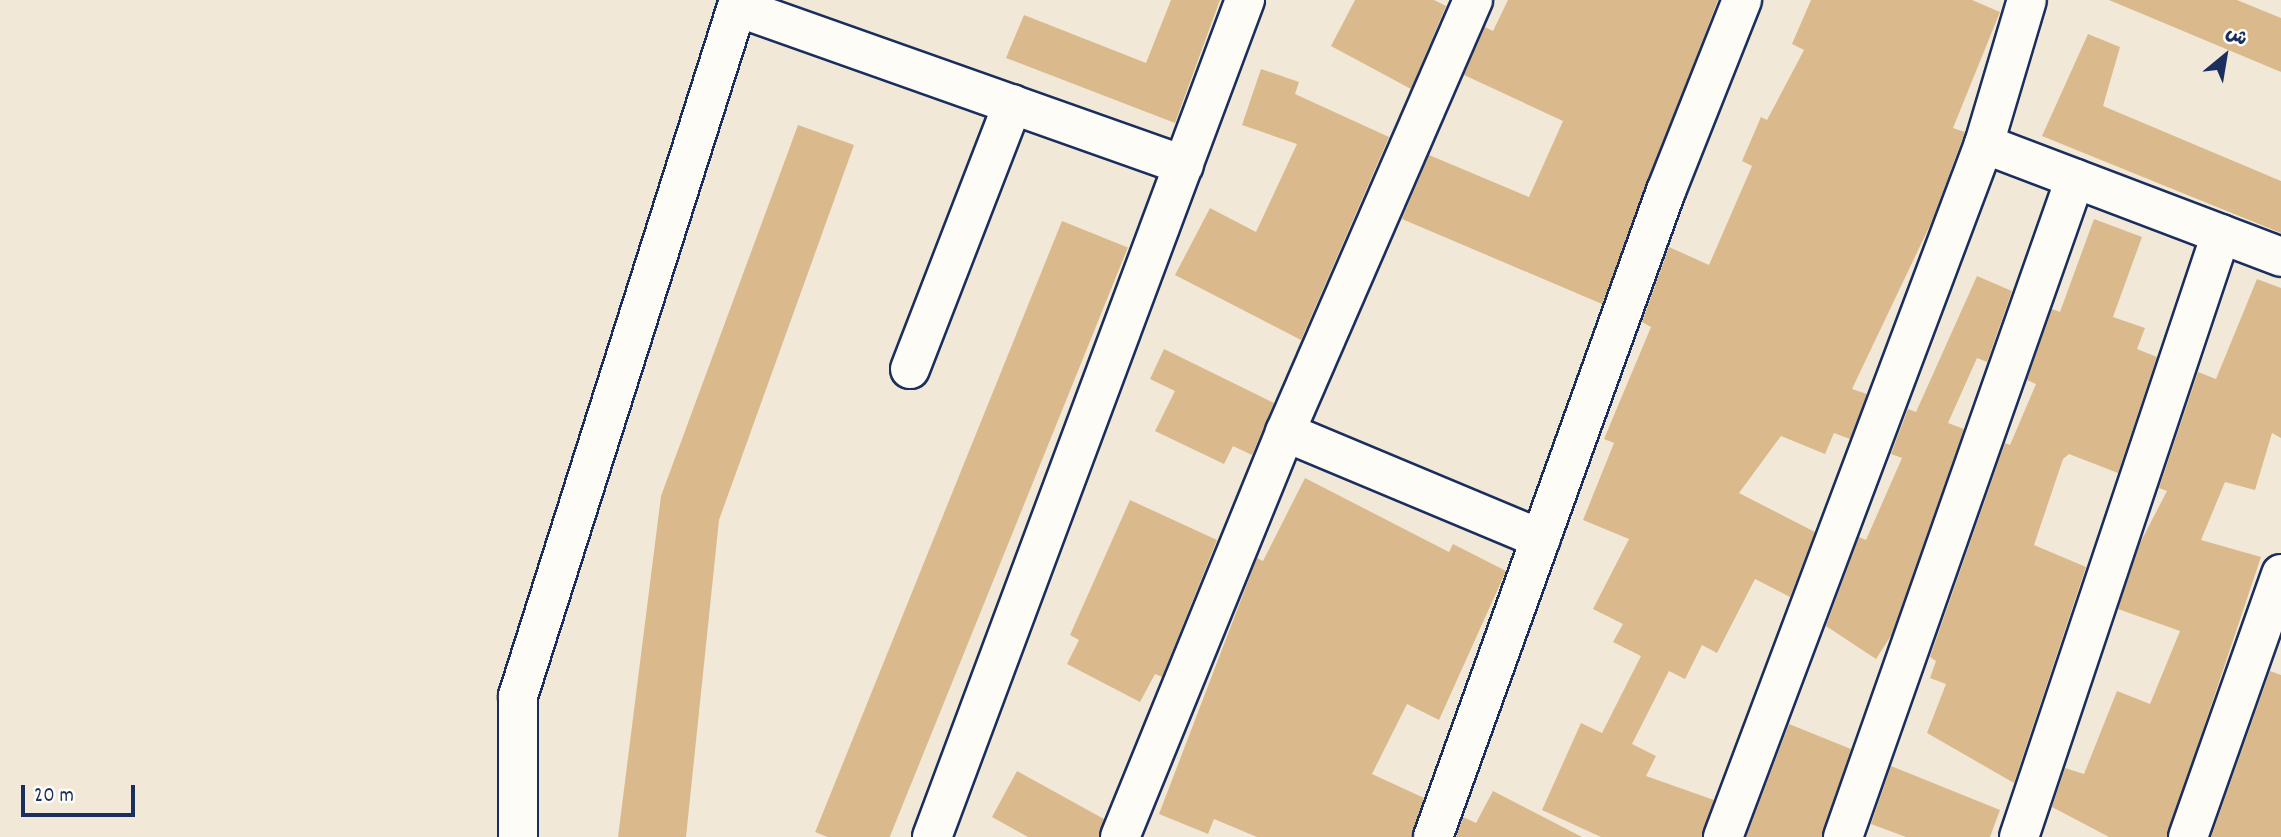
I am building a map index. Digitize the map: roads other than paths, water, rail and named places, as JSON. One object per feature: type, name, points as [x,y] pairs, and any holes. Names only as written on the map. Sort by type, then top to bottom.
[{"type":"street","points":[[932,837],[1245,0]]},
{"type":"street","points":[[1120,837],[1285,432],[1473,0]]},
{"type":"street","points":[[1433,837],[1742,0]]},
{"type":"street","points":[[1723,837],[1984,144],[2027,0]]},
{"type":"street","points":[[518,837],[518,696],[738,4],[1184,164]]},
{"type":"street","points":[[910,369],[1013,104]]},
{"type":"street","points":[[1984,144],[2281,257]]},
{"type":"street","points":[[1843,837],[2075,179]]},
{"type":"street","points":[[2019,837],[2221,234]]},
{"type":"street","points":[[1285,432],[1541,539]]},
{"type":"street","points":[[2188,837],[2281,574]]}]
